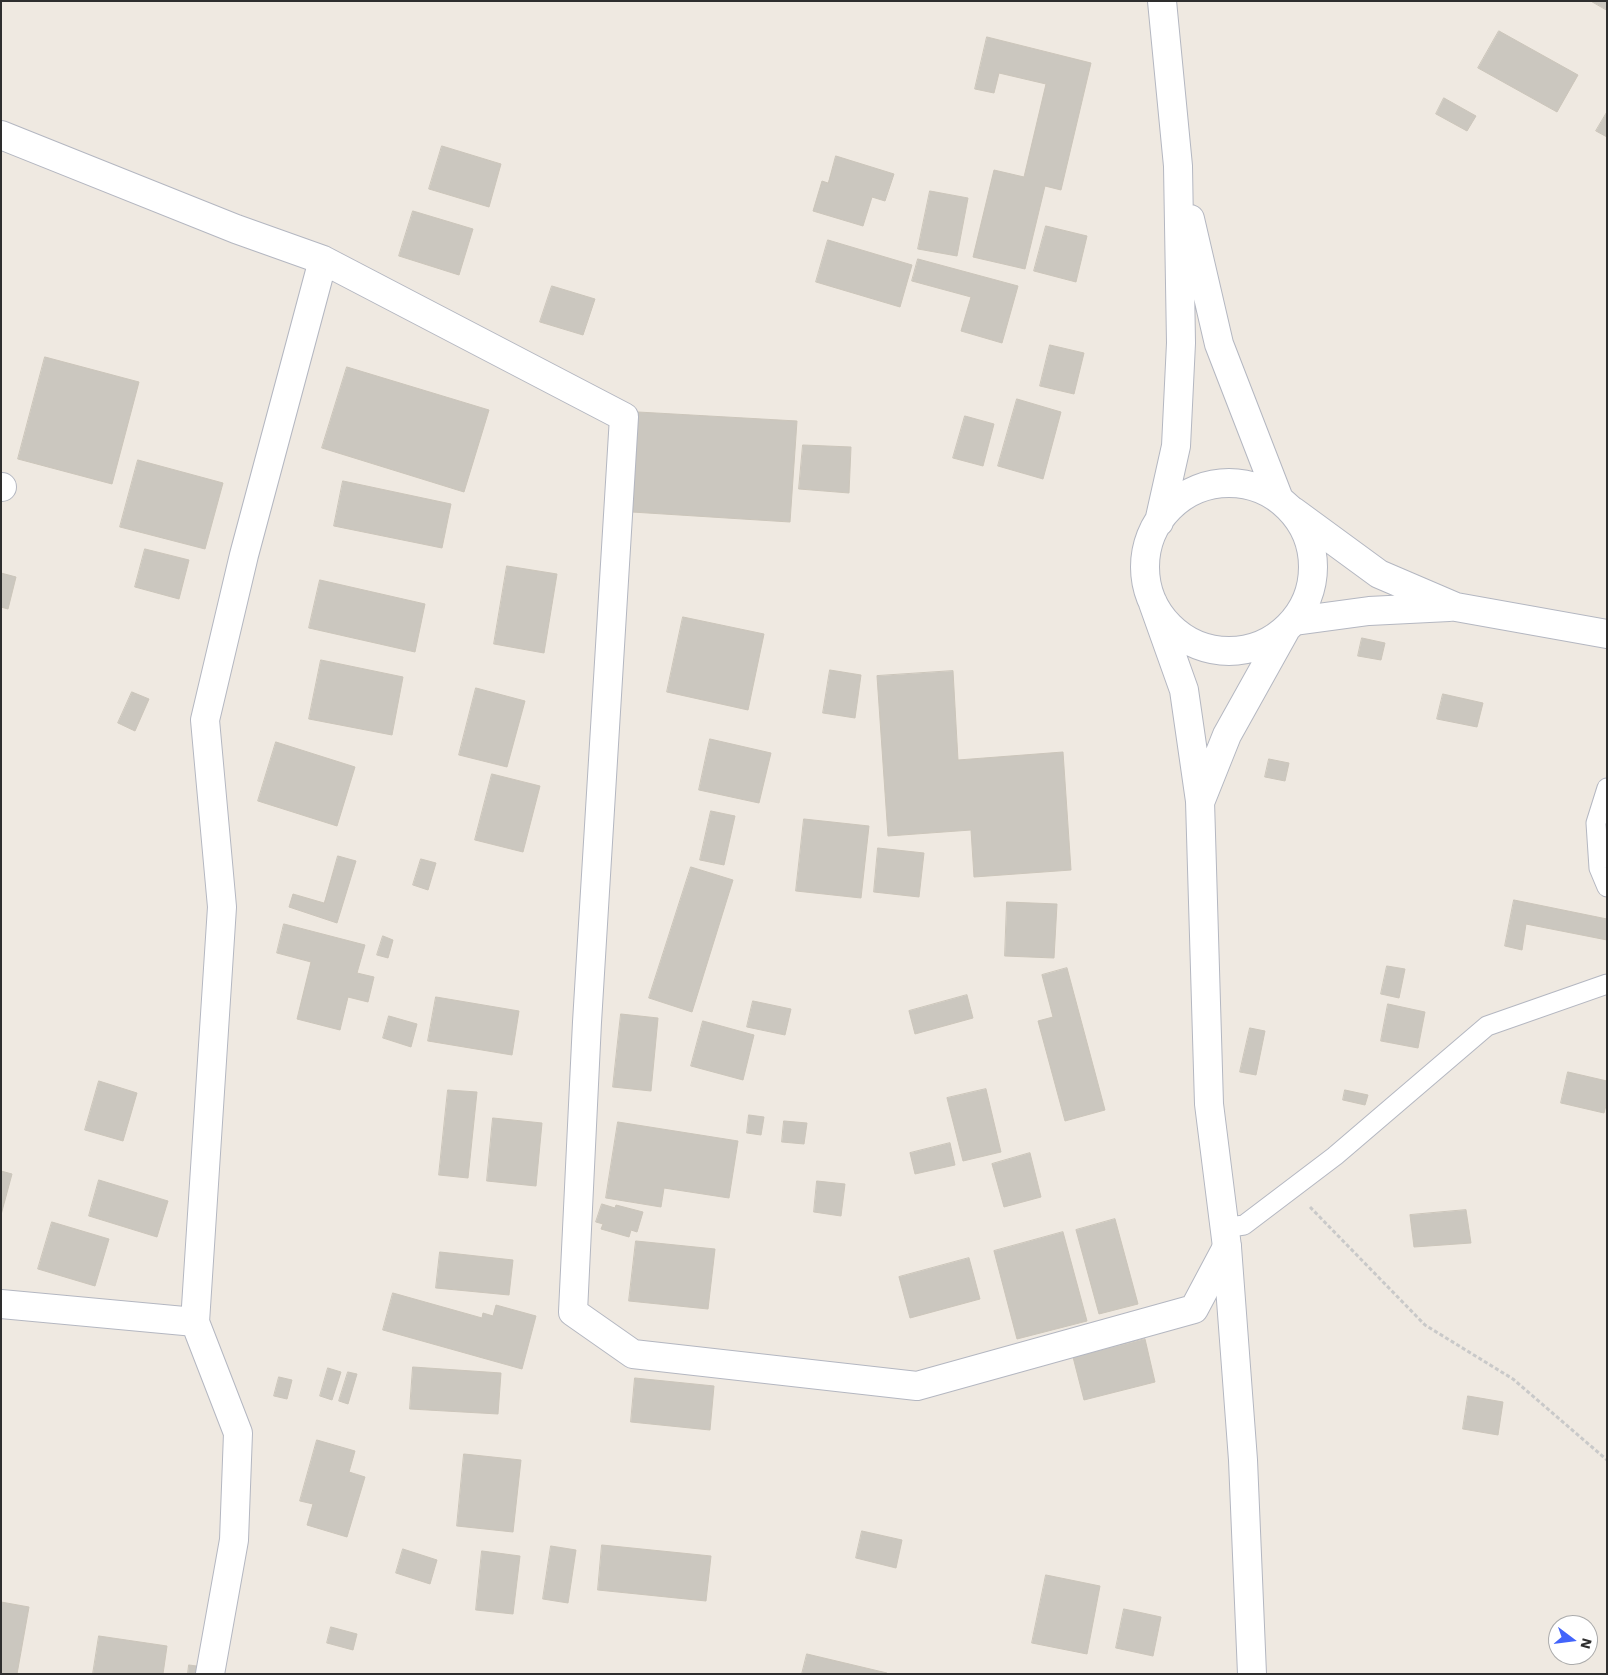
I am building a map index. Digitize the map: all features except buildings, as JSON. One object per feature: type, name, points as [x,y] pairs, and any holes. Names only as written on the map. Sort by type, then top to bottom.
[{"type":"street","points":[[1159,522],[1176,446],[1181,344],[1178,166],[1162,1]]},
{"type":"street","points":[[1,135],[236,229],[323,260],[624,417],[587,1022],[573,1312],[634,1354],[918,1386],[1194,1309],[1225,1238]]},
{"type":"street","points":[[1178,166],[1219,344],[1286,505],[1305,530],[1312,553],[1313,577],[1307,600],[1290,625],[1227,735],[1200,801]]},
{"type":"street","points":[[210,1674],[234,1540],[238,1433],[195,1322],[222,906],[205,720],[244,555],[323,260]]},
{"type":"street","points":[[1252,1674],[1243,1460],[1225,1238],[1209,1104],[1200,801],[1184,690],[1148,586],[1146,570],[1147,553],[1151,536],[1159,522],[1171,506],[1187,494],[1205,486],[1224,483],[1244,484],[1262,489],[1286,505],[1379,574],[1456,607]]},
{"type":"street","points":[[1153,603],[1162,618],[1188,641],[1221,651],[1239,651],[1256,648],[1272,640],[1290,625],[1369,611],[1456,607],[1607,634]]},
{"type":"street","points":[[1,1304],[195,1322]]},
{"type":"lane","points":[[1607,788],[1596,823],[1599,868],[1607,887]]},
{"type":"lane","points":[[1225,1238],[1335,1156],[1487,1026],[1607,984]]},
{"type":"path","points":[[1292,1189],[1425,1325],[1513,1379],[1607,1460]]}]
